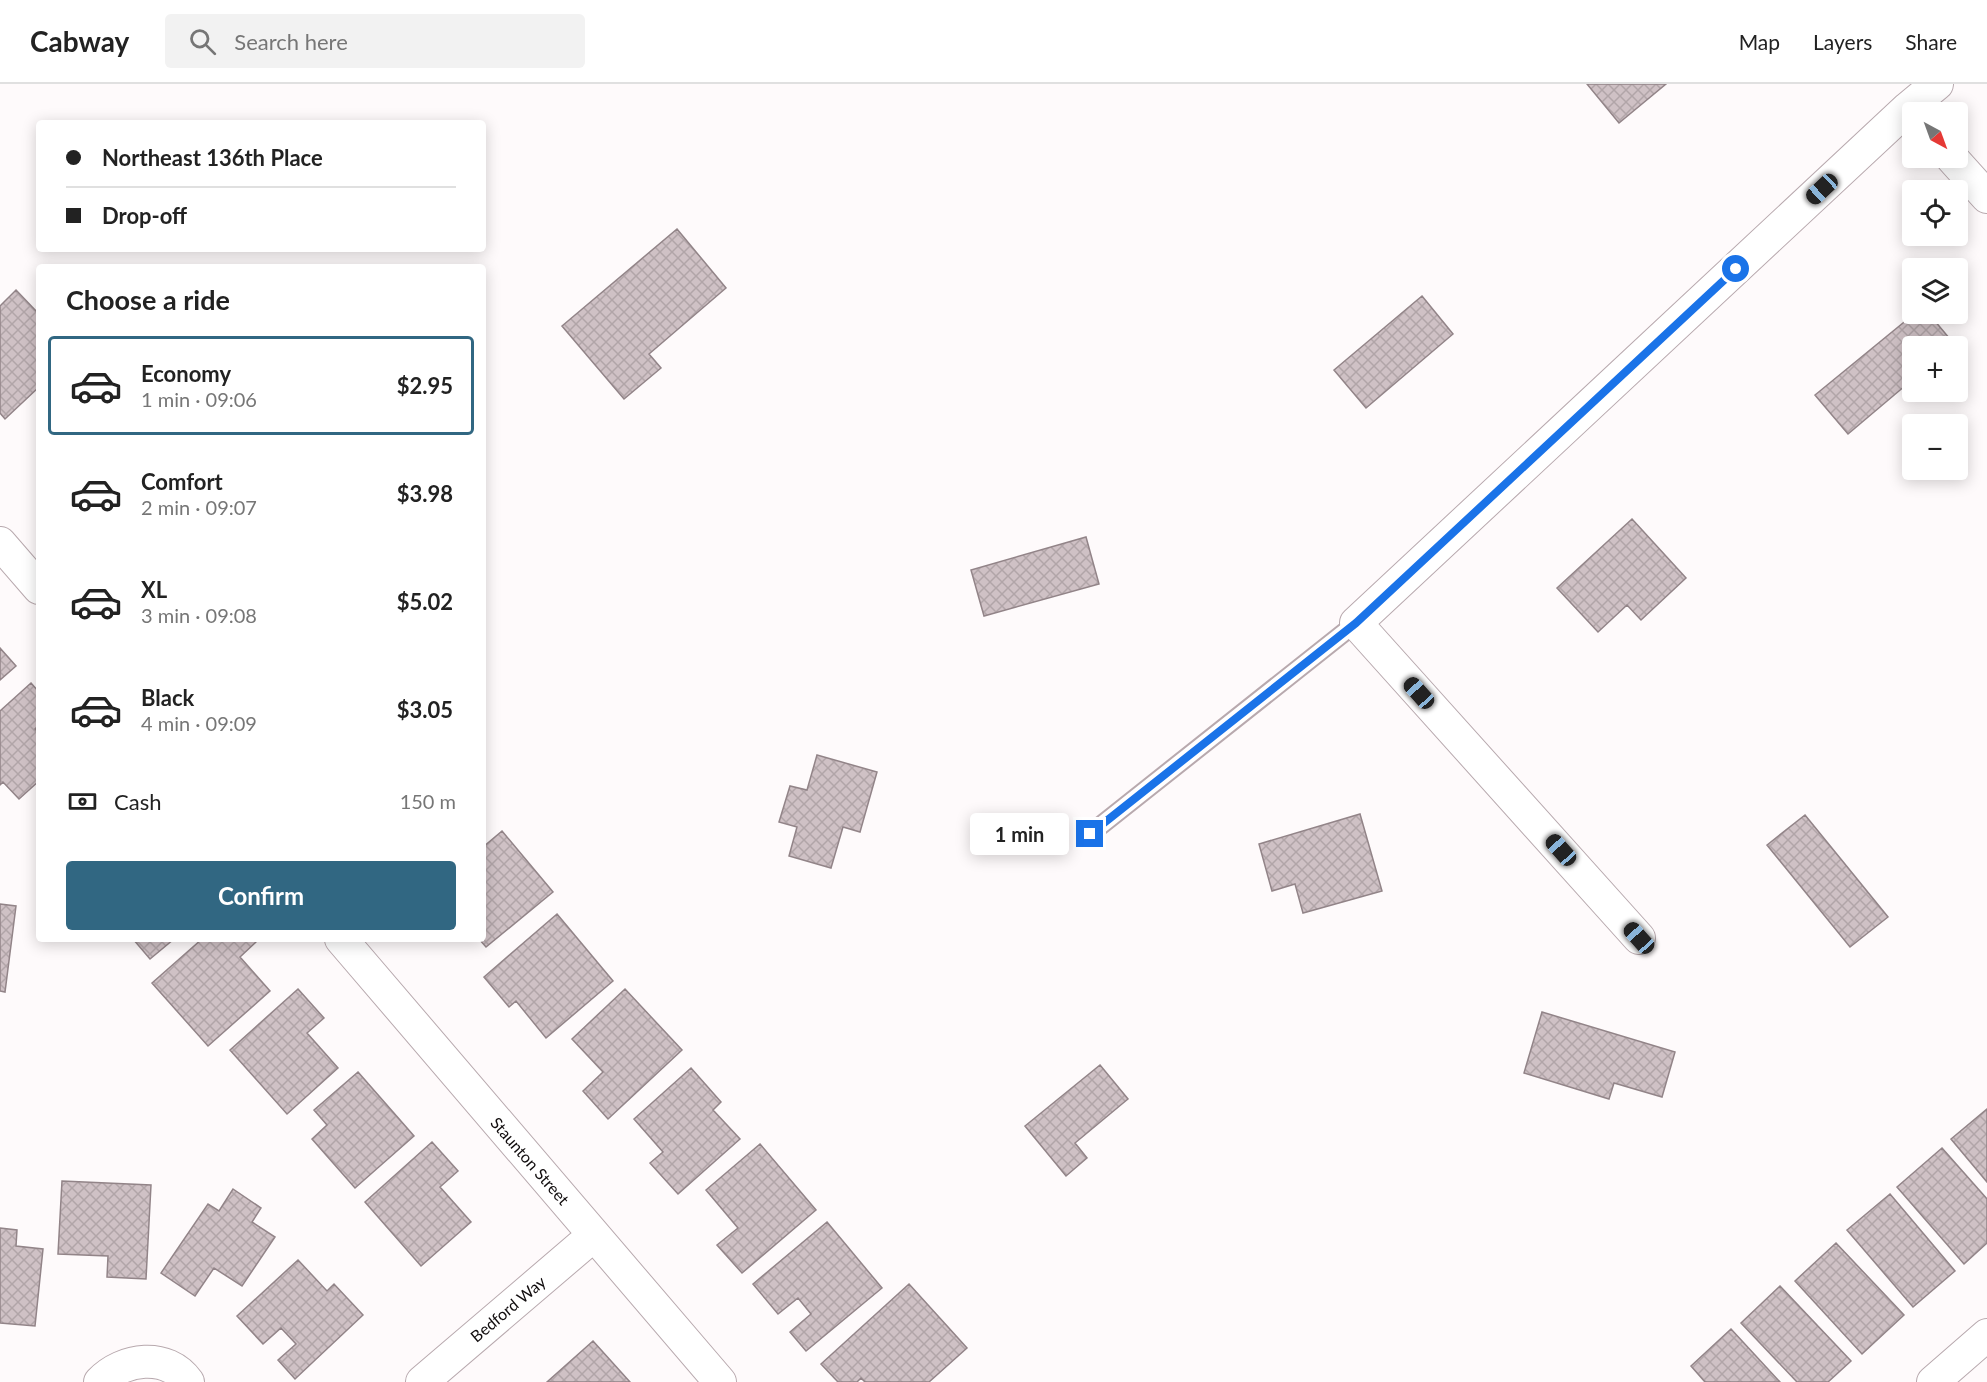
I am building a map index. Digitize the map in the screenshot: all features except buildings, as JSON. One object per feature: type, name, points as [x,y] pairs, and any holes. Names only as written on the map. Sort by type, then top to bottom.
[{"type":"street","points":[[1919,102],[1937,84]]},
{"type":"street","points":[[1639,938],[1356,623],[1902,118]]},
{"type":"street","points":[[1961,168],[1987,197]]},
{"type":"street","points":[[0,543],[36,585]]},
{"type":"street","name":"Staunton Street","points":[[344,942],[720,1382]]},
{"type":"street","name":"Bedford Way","points":[[422,1382],[594,1235]]},
{"type":"street","points":[[1933,1382],[1987,1335]]},
{"type":"street","points":[[100,1382],[113,1370],[139,1361],[166,1364],[188,1382]]},
{"type":"lane","points":[[1090,834],[1356,623]]},
{"type":"route","points":[[1090,834],[1356,623],[1736,269]]}]
